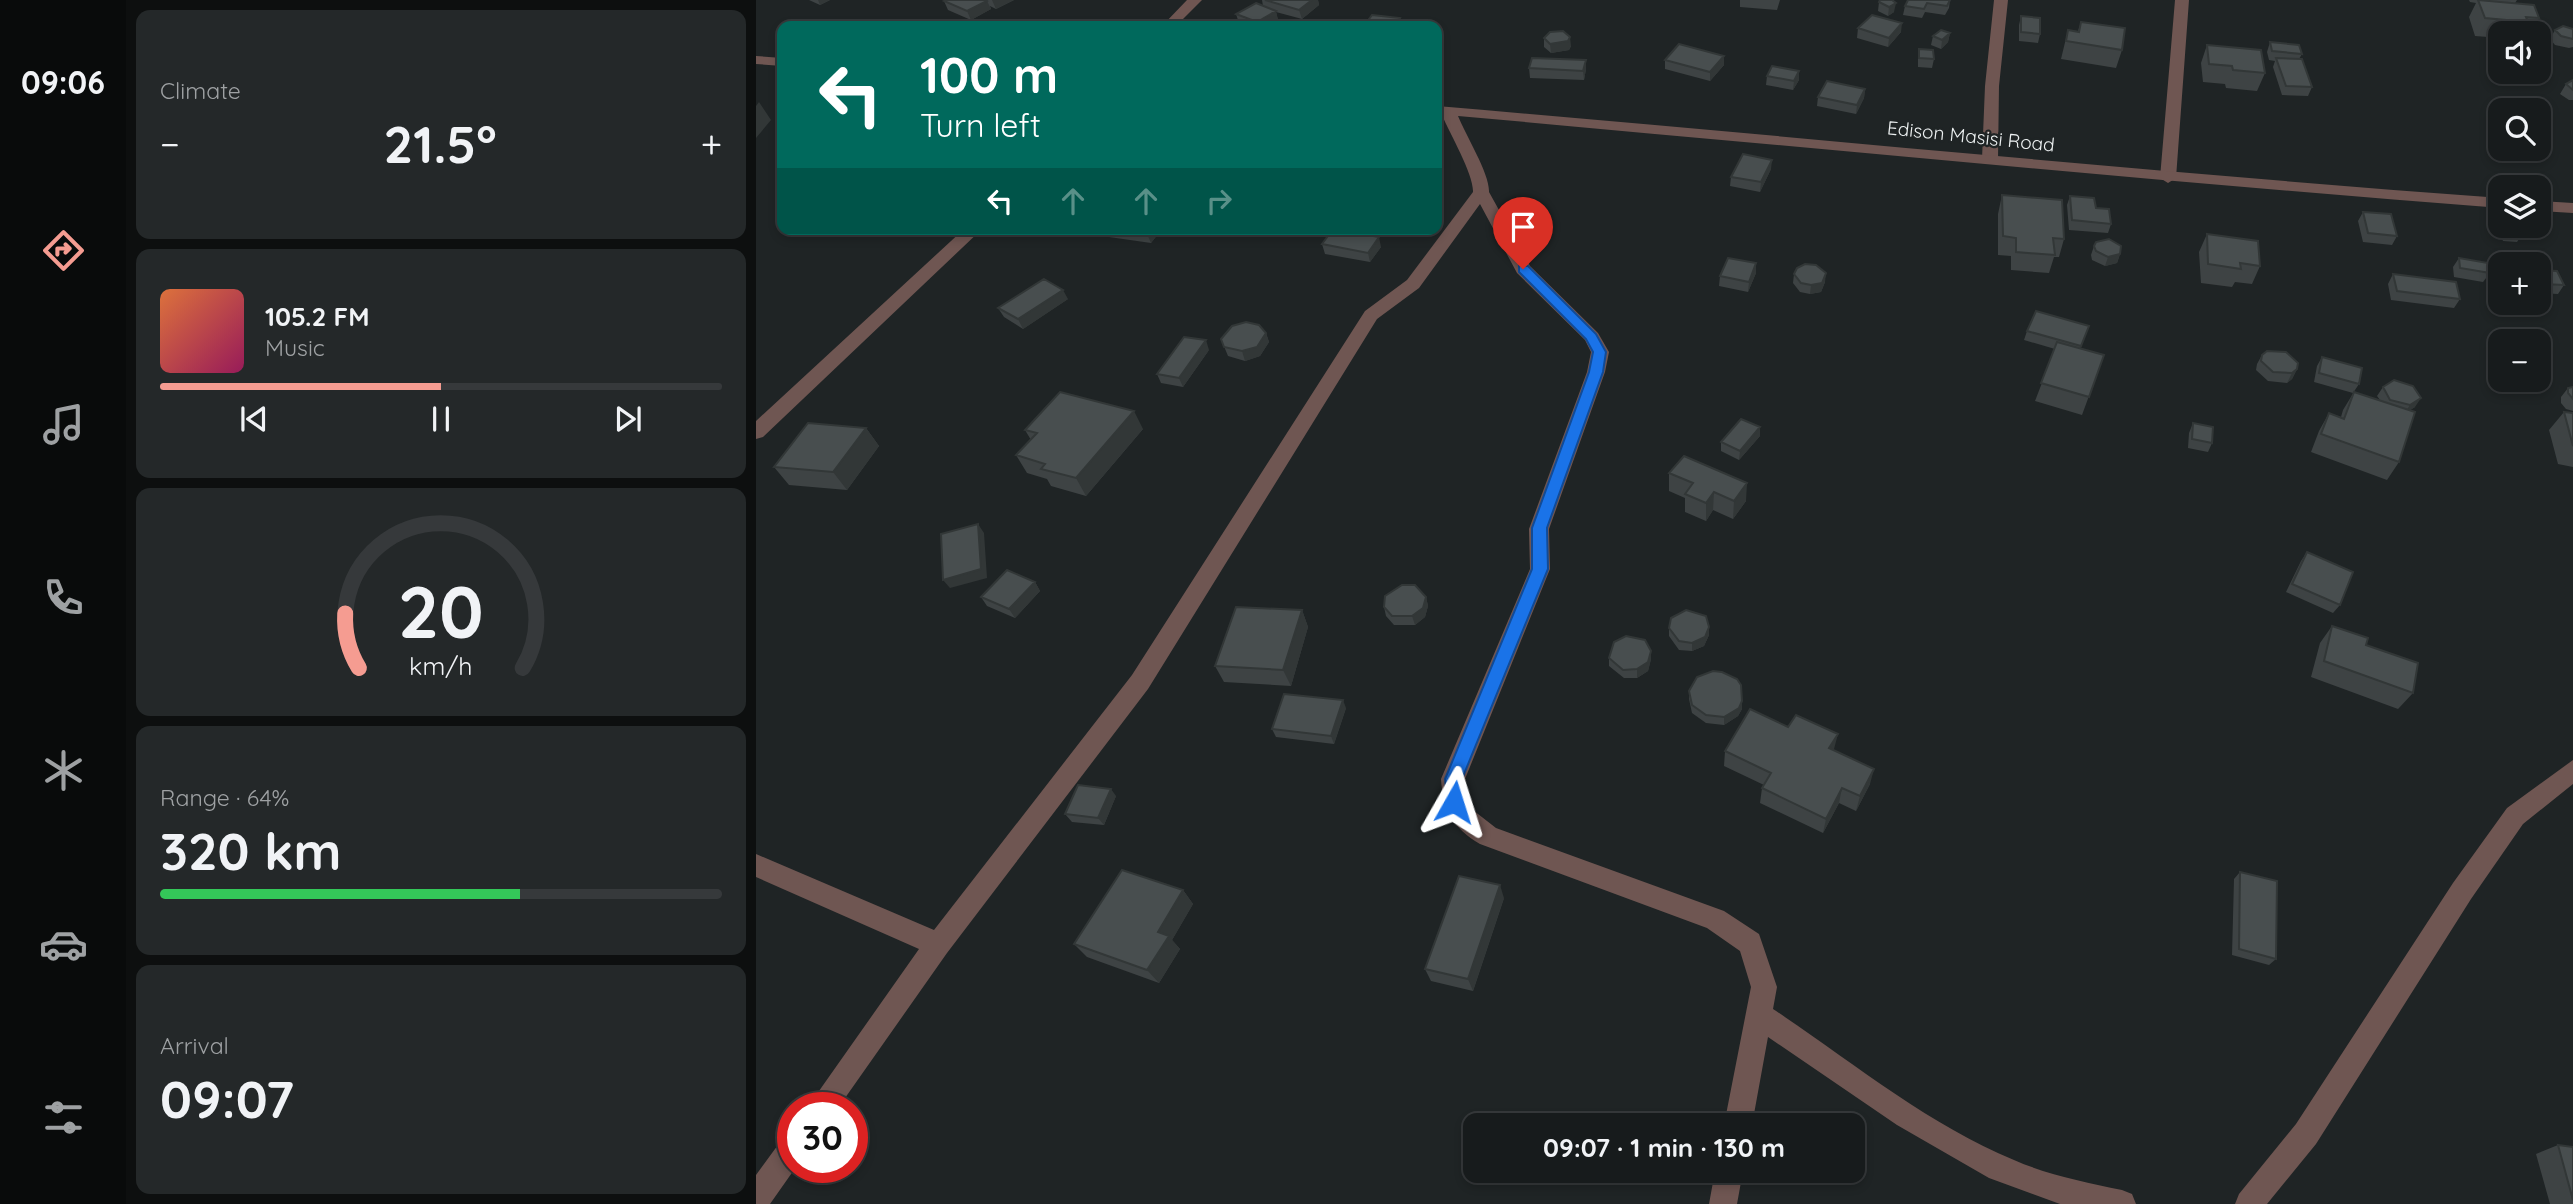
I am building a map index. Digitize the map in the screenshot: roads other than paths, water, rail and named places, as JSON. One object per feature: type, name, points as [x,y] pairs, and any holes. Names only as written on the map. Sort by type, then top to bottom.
[{"type":"street","points":[[1174,21],[1195,0]]},
{"type":"street","points":[[1990,159],[1992,86],[2001,0]]},
{"type":"street","points":[[2168,178],[2182,0]]},
{"type":"street","points":[[756,60],[777,62]]},
{"type":"street","points":[[832,1092],[938,944],[1140,682],[1371,314],[1402,295],[1413,284],[1481,192],[1482,178],[1443,110]]},
{"type":"street","name":"Edison Masisi Road","points":[[1443,110],[1990,159],[2168,178],[2488,202]]},
{"type":"street","points":[[1481,192],[1523,269],[1592,337],[1600,352],[1596,372],[1539,528],[1540,569],[1453,779],[1454,802],[1465,822],[1488,836],[1715,919],[1750,943],[1764,986],[1740,1113]]},
{"type":"street","points":[[2551,207],[2573,208]]},
{"type":"street","points":[[756,432],[968,235]]},
{"type":"street","points":[[2249,1204],[2306,1134],[2462,891],[2515,816],[2573,770]]},
{"type":"street","points":[[756,865],[938,944]]},
{"type":"street","points":[[1760,1016],[1935,1131],[2001,1168],[2072,1194],[2122,1204]]},
{"type":"street","points":[[756,1199],[777,1170]]},
{"type":"street","points":[[1723,1204],[1727,1183]]}]
